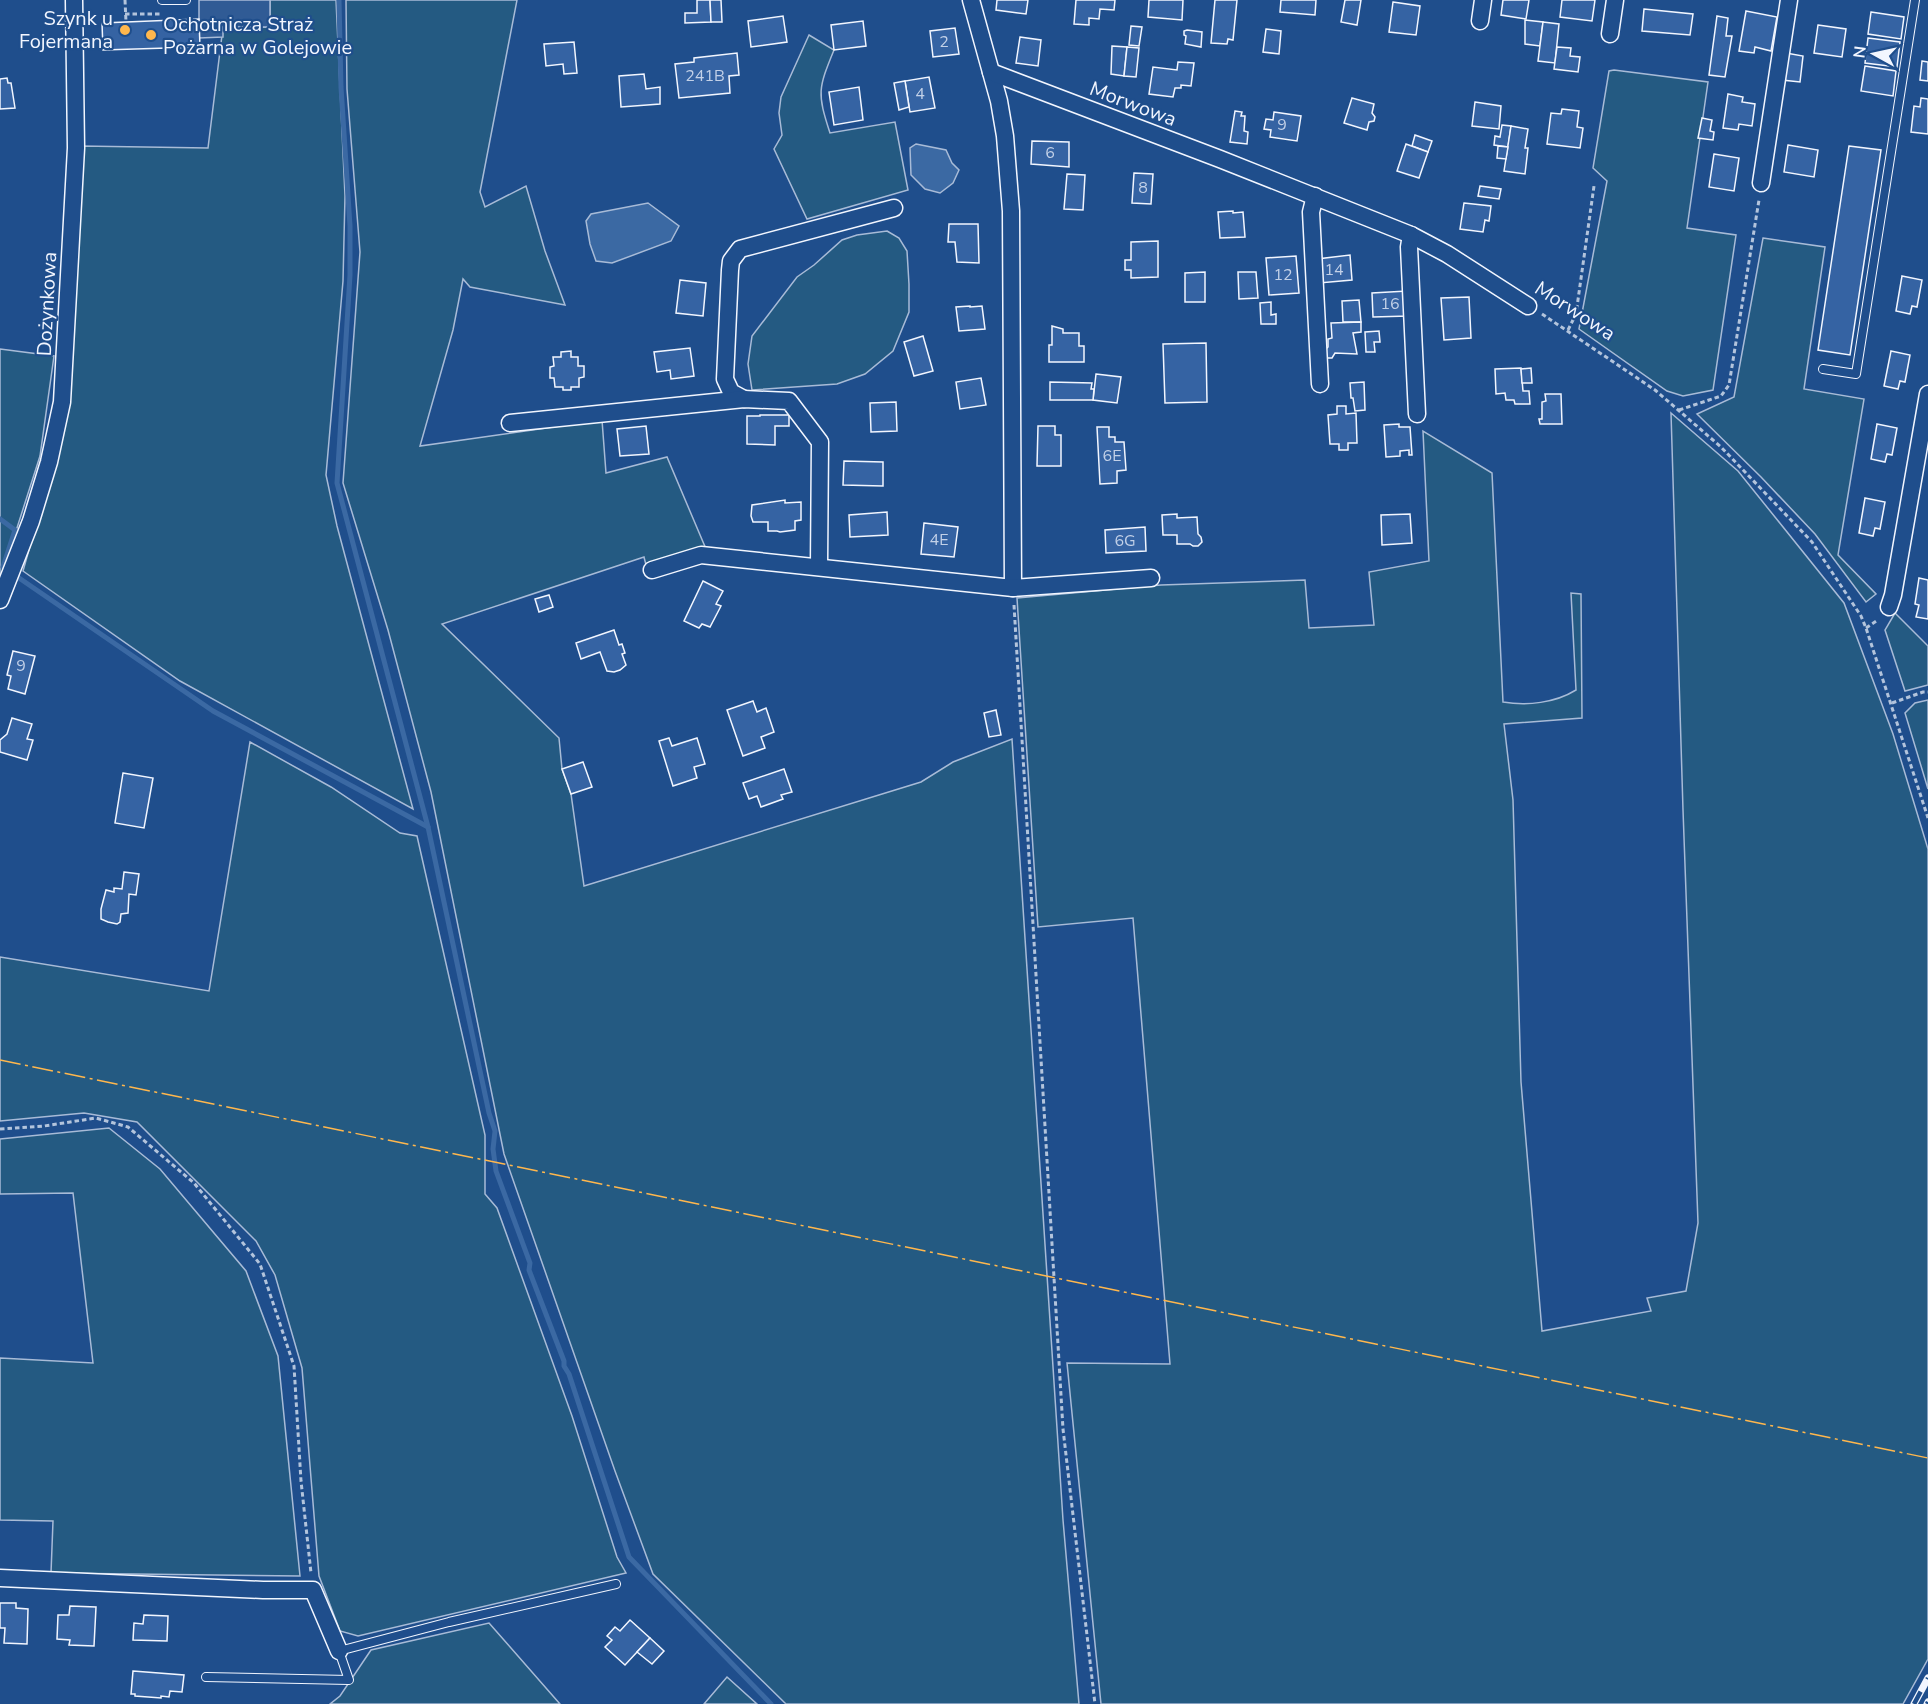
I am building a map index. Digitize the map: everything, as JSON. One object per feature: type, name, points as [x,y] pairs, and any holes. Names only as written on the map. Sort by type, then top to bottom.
[{"type":"street","name":"Dożynkowa","points":[[3,593],[19,553],[49,462],[62,402],[76,148],[74,0]]},
{"type":"street","points":[[971,0],[991,72],[1005,136],[1011,211],[1013,588]]},
{"type":"street","points":[[1480,21],[1484,0]]},
{"type":"street","points":[[1610,33],[1615,0]]},
{"type":"street","points":[[1761,188],[1790,0]]},
{"type":"street","name":"Morwowa","points":[[991,72],[1411,235],[1447,254],[1528,306]]},
{"type":"street","points":[[1315,196],[1311,212],[1320,384]]},
{"type":"street","points":[[744,399],[731,392],[725,379],[731,261],[740,249],[894,208]]},
{"type":"street","points":[[1411,235],[1409,247],[1417,414]]},
{"type":"street","points":[[1889,607],[1928,394]]},
{"type":"street","points":[[510,423],[744,399],[789,401],[820,442],[819,566]]},
{"type":"street","points":[[652,570],[701,555],[1013,588],[1151,578]]},
{"type":"street","points":[[0,1578],[263,1590],[313,1590],[339,1651]]},
{"type":"lane","points":[[162,0],[186,0]]},
{"type":"lane","points":[[1823,369],[1856,374],[1916,0]]},
{"type":"lane","points":[[206,1677],[349,1680],[339,1651],[449,1622],[616,1584]]},
{"type":"path","points":[[125,0],[126,22]]},
{"type":"path","points":[[125,14],[162,14],[162,0]]},
{"type":"path","points":[[1568,330],[1576,314],[1594,186]]},
{"type":"path","points":[[1679,410],[1721,396],[1729,384],[1761,188]]},
{"type":"path","name":"Morwowa","points":[[1528,306],[1568,330],[1655,390],[1721,447],[1812,542],[1861,616],[1892,703],[1928,818]]},
{"type":"path","points":[[1013,588],[1063,1429],[1095,1704]]},
{"type":"path","points":[[1892,703],[1928,692]]},
{"type":"path","points":[[0,1130],[96,1118],[128,1127],[194,1183],[260,1264],[294,1366],[301,1481],[313,1590]]},
{"type":"shaded area","points":[[199,0],[270,0],[270,27],[223,27],[223,37],[199,38]]},
{"type":"shaded area","points":[[270,0],[336,0],[345,196],[343,281],[326,475],[337,526],[413,809],[180,681],[23,571],[68,411],[81,146],[208,148],[223,27],[270,27]]},
{"type":"shaded area","points":[[346,0],[517,0],[480,192],[485,207],[526,186],[545,251],[565,305],[470,287],[463,279],[453,330],[420,446],[602,420],[606,473],[667,457],[706,549],[646,565],[644,557],[442,624],[559,738],[562,769],[571,794],[584,886],[921,782],[953,762],[1012,739],[1063,1520],[1079,1704],[786,1704],[653,1574],[504,1154],[431,792],[388,630],[343,483],[360,252],[347,89]]},
{"type":"shaded area","points":[[809,35],[834,50],[821,91],[823,109],[830,133],[895,122],[908,190],[807,219],[774,149],[782,135],[779,113],[781,97]]},
{"type":"shaded area","points":[[1609,71],[1708,82],[1687,228],[1736,235],[1713,390],[1683,396],[1667,391],[1579,329],[1607,181],[1593,168]]},
{"type":"shaded area","points":[[916,144],[946,150],[952,163],[959,170],[953,183],[940,193],[925,189],[911,175],[910,148]]},
{"type":"shaded area","points":[[648,203],[679,226],[671,241],[612,263],[596,261],[586,221],[591,214]]},
{"type":"shaded area","points":[[887,231],[899,238],[907,251],[909,284],[909,312],[893,351],[865,374],[837,384],[752,390],[748,364],[752,336],[797,277],[842,240],[857,235]]},
{"type":"shaded area","points":[[1763,238],[1825,247],[1804,389],[1864,399],[1838,555],[1876,594],[1866,602],[1815,534],[1697,414],[1734,397]]},
{"type":"shaded area","points":[[0,349],[54,356],[40,456],[0,581]]},
{"type":"shaded area","points":[[1671,413],[1738,471],[1844,603],[1893,734],[1928,849],[1928,1659],[1903,1704],[1101,1704],[1067,1363],[1170,1364],[1133,918],[1038,927],[1017,598],[1161,585],[1305,580],[1309,628],[1374,625],[1369,572],[1429,561],[1423,431],[1492,473],[1503,702],[1522,704],[1541,702],[1559,698],[1576,690],[1571,593],[1581,594],[1582,718],[1504,724],[1513,800],[1521,1082],[1542,1331],[1651,1311],[1647,1298],[1686,1291],[1698,1223]]},
{"type":"shaded area","points":[[1895,613],[1928,646],[1928,685],[1905,691],[1885,630]]},
{"type":"shaded area","points":[[1928,700],[1928,789],[1905,713],[1915,703]]},
{"type":"shaded area","points":[[250,742],[331,787],[400,833],[417,836],[485,1135],[485,1194],[497,1208],[572,1416],[617,1557],[626,1573],[358,1636],[340,1631],[319,1576],[302,1368],[275,1275],[256,1241],[137,1122],[84,1113],[0,1121],[0,957],[209,991]]},
{"type":"shaded area","points":[[109,1128],[160,1169],[246,1271],[278,1356],[300,1576],[51,1573],[53,1521],[0,1520],[0,1358],[93,1363],[73,1193],[0,1194],[0,1139]]},
{"type":"shaded area","points":[[489,1623],[560,1704],[330,1704],[340,1696],[371,1650]]},
{"type":"shaded area","points":[[727,1677],[757,1704],[704,1704]]},
{"type":"building","points":[[697,0],[710,0],[711,22],[685,23],[685,13],[697,13]]},
{"type":"building","points":[[710,0],[721,0],[722,22],[711,22]]},
{"type":"building","points":[[997,0],[1028,0],[1026,14],[996,10]]},
{"type":"building","points":[[1076,0],[1115,0],[1114,10],[1100,9],[1099,19],[1089,18],[1089,25],[1074,24]]},
{"type":"building","points":[[1149,0],[1183,0],[1182,20],[1148,17]]},
{"type":"building","points":[[1215,0],[1237,0],[1233,40],[1228,39],[1227,44],[1211,43]]},
{"type":"building","points":[[1281,0],[1316,0],[1315,15],[1280,12]]},
{"type":"building","points":[[1345,0],[1361,0],[1357,25],[1341,22]]},
{"type":"building","points":[[1503,0],[1529,0],[1526,19],[1501,15]]},
{"type":"building","points":[[1562,0],[1595,0],[1592,21],[1560,17]]},
{"type":"building","points":[[1393,2],[1420,6],[1416,35],[1389,32]]},
{"type":"building","points":[[1644,9],[1693,14],[1690,35],[1642,31]]},
{"type":"building","points":[[1746,11],[1777,17],[1771,51],[1755,47],[1754,53],[1739,51]]},
{"type":"building","points":[[1871,12],[1904,17],[1901,39],[1868,34]]},
{"type":"building","points":[[783,16],[787,42],[751,47],[748,21]]},
{"type":"building","points":[[1717,16],[1728,18],[1726,36],[1732,36],[1725,77],[1709,75]]},
{"type":"building","name":"Ochotnicza Straż Pożarna w Golejowie","points":[[199,19],[200,47],[103,50],[102,23]]},
{"type":"building","points":[[1525,20],[1543,22],[1540,46],[1525,44]]},
{"type":"building","points":[[863,21],[866,46],[834,50],[831,25]]},
{"type":"building","points":[[1543,22],[1559,24],[1555,63],[1538,61]]},
{"type":"building","points":[[1818,25],[1846,29],[1842,57],[1814,53]]},
{"type":"building","points":[[1131,26],[1142,27],[1139,46],[1129,45]]},
{"type":"building","points":[[955,28],[959,54],[933,57],[930,31]]},
{"type":"building","points":[[1266,29],[1281,31],[1279,54],[1263,52]]},
{"type":"building","points":[[1184,31],[1202,32],[1201,47],[1185,44]]},
{"type":"building","points":[[1020,37],[1041,40],[1038,66],[1016,63]]},
{"type":"building","points":[[1868,38],[1900,42],[1897,67],[1865,63]]},
{"type":"building","points":[[574,42],[577,73],[564,74],[563,64],[546,66],[544,44]]},
{"type":"building","points":[[1112,46],[1127,47],[1124,76],[1111,74]]},
{"type":"building","points":[[1127,47],[1139,48],[1136,77],[1124,76]]},
{"type":"building","points":[[1557,47],[1571,48],[1570,56],[1580,57],[1578,72],[1554,69]]},
{"type":"building","points":[[737,53],[739,75],[729,76],[730,93],[679,98],[675,64],[694,62],[694,58]]},
{"type":"building","points":[[1786,53],[1803,56],[1800,82],[1782,80]]},
{"type":"building","points":[[1922,61],[1928,62],[1928,81],[1920,80]]},
{"type":"building","points":[[1178,62],[1194,63],[1191,86],[1181,85],[1181,88],[1175,88],[1173,97],[1149,94],[1153,67],[1177,70]]},
{"type":"building","points":[[1865,66],[1896,71],[1893,96],[1861,91]]},
{"type":"building","points":[[644,74],[646,89],[660,87],[660,104],[621,107],[619,76]]},
{"type":"building","points":[[929,77],[935,108],[910,112],[905,81]]},
{"type":"building","points":[[7,78],[8,83],[11,83],[15,108],[0,109],[0,79]]},
{"type":"building","points":[[905,81],[909,107],[899,110],[894,83]]},
{"type":"building","points":[[859,87],[863,120],[834,125],[829,92]]},
{"type":"building","points":[[1728,94],[1743,97],[1742,102],[1755,104],[1752,126],[1739,124],[1738,130],[1723,128]]},
{"type":"building","points":[[1352,98],[1374,104],[1372,113],[1375,117],[1374,121],[1369,122],[1367,130],[1344,123]]},
{"type":"building","points":[[1921,98],[1928,99],[1928,134],[1911,132],[1914,106],[1920,107]]},
{"type":"building","points":[[1475,102],[1501,106],[1499,129],[1472,126]]},
{"type":"building","points":[[1562,109],[1579,111],[1577,127],[1583,128],[1580,148],[1547,144],[1551,113],[1561,114]]},
{"type":"building","points":[[1235,111],[1242,112],[1241,116],[1245,116],[1244,131],[1248,132],[1247,144],[1230,142]]},
{"type":"building","points":[[1274,112],[1301,116],[1297,141],[1270,137],[1271,130],[1264,129],[1266,119],[1273,120]]},
{"type":"building","points":[[1702,118],[1712,120],[1710,131],[1714,132],[1713,140],[1698,138]]},
{"type":"building","points":[[1502,125],[1511,126],[1508,147],[1494,145],[1495,136],[1500,137]]},
{"type":"building","points":[[1511,126],[1528,129],[1525,174],[1504,171]]},
{"type":"building","points":[[1415,135],[1432,141],[1428,152],[1412,146]]},
{"type":"building","points":[[1032,141],[1069,142],[1069,167],[1031,164]]},
{"type":"building","points":[[1406,144],[1428,152],[1419,178],[1397,171]]},
{"type":"building","points":[[1788,145],[1818,150],[1814,177],[1784,172]]},
{"type":"building","points":[[1498,146],[1508,147],[1506,159],[1497,158]]},
{"type":"building","points":[[1849,146],[1881,150],[1850,355],[1818,350]]},
{"type":"building","points":[[1714,154],[1739,158],[1734,191],[1709,187]]},
{"type":"building","points":[[1134,173],[1153,174],[1151,204],[1132,203]]},
{"type":"building","points":[[1067,174],[1085,175],[1083,210],[1064,209]]},
{"type":"building","points":[[1480,186],[1501,189],[1499,199],[1478,196]]},
{"type":"building","points":[[1464,203],[1491,206],[1489,221],[1485,220],[1483,232],[1460,229]]},
{"type":"building","points":[[1233,211],[1233,213],[1243,212],[1245,237],[1220,238],[1218,212]]},
{"type":"building","points":[[949,224],[978,224],[979,263],[957,262],[955,242],[948,242]]},
{"type":"building","points":[[1158,241],[1158,277],[1131,278],[1131,270],[1125,270],[1125,260],[1131,260],[1131,242]]},
{"type":"building","points":[[1350,255],[1352,280],[1319,283],[1317,259]]},
{"type":"building","points":[[1296,256],[1299,293],[1269,295],[1266,258]]},
{"type":"building","points":[[1205,272],[1205,302],[1185,302],[1185,273]]},
{"type":"building","points":[[1238,272],[1256,272],[1258,298],[1239,299]]},
{"type":"building","points":[[1902,276],[1922,280],[1917,307],[1912,306],[1910,314],[1896,311]]},
{"type":"building","points":[[680,280],[706,283],[703,316],[676,313]]},
{"type":"building","points":[[1407,291],[1408,316],[1373,317],[1372,293]]},
{"type":"building","points":[[1469,297],[1471,338],[1444,340],[1441,298]]},
{"type":"building","points":[[1359,300],[1361,322],[1343,322],[1342,301]]},
{"type":"building","points":[[1271,302],[1271,315],[1276,314],[1276,324],[1261,324],[1260,303]]},
{"type":"building","points":[[982,306],[985,329],[959,331],[956,307]]},
{"type":"building","points":[[1361,322],[1361,332],[1353,333],[1357,354],[1335,353],[1332,358],[1324,355],[1328,347],[1328,339],[1332,338],[1331,323]]},
{"type":"building","points":[[1052,326],[1063,329],[1063,333],[1079,333],[1079,346],[1084,346],[1084,362],[1049,362]]},
{"type":"building","points":[[1379,331],[1380,342],[1374,342],[1375,352],[1366,352],[1365,332]]},
{"type":"building","points":[[923,336],[933,371],[914,376],[904,342]]},
{"type":"building","points":[[1206,343],[1207,402],[1165,403],[1163,344]]},
{"type":"building","points":[[690,348],[694,376],[671,379],[670,370],[657,372],[654,352]]},
{"type":"building","points":[[571,351],[571,357],[578,357],[578,366],[584,366],[584,377],[579,378],[579,387],[563,390],[563,387],[555,387],[554,378],[550,378],[550,367],[554,366],[553,357],[561,357],[561,352]]},
{"type":"building","points":[[1891,351],[1910,355],[1905,382],[1900,381],[1898,389],[1884,386]]},
{"type":"building","points":[[1521,368],[1523,391],[1529,391],[1530,404],[1515,404],[1514,400],[1506,400],[1505,393],[1496,394],[1495,369]]},
{"type":"building","points":[[1531,368],[1532,383],[1522,383],[1521,369]]},
{"type":"building","points":[[1096,374],[1121,377],[1117,403],[1093,400]]},
{"type":"building","points":[[981,378],[986,405],[960,409],[956,382]]},
{"type":"building","points":[[1050,382],[1092,383],[1093,400],[1050,400]]},
{"type":"building","points":[[1364,382],[1365,410],[1355,411],[1350,383]]},
{"type":"building","points":[[1545,394],[1561,394],[1562,424],[1540,424],[1542,402],[1546,401]]},
{"type":"building","points":[[896,402],[897,431],[871,432],[870,403]]},
{"type":"building","points":[[1337,406],[1346,406],[1346,414],[1356,413],[1357,443],[1348,443],[1348,450],[1339,450],[1339,444],[1330,444],[1328,415],[1337,414]]},
{"type":"building","points":[[789,415],[789,426],[775,426],[775,445],[747,444],[747,416]]},
{"type":"building","points":[[1399,424],[1399,427],[1410,427],[1412,455],[1409,455],[1409,450],[1400,451],[1400,456],[1386,457],[1384,425]]},
{"type":"building","points":[[1877,424],[1897,428],[1892,455],[1887,454],[1885,462],[1871,459]]},
{"type":"building","points":[[646,426],[649,454],[620,456],[617,429]]},
{"type":"building","points":[[1038,426],[1055,426],[1055,435],[1061,435],[1061,466],[1037,466]]},
{"type":"building","points":[[1097,427],[1109,427],[1109,437],[1115,437],[1115,442],[1124,442],[1126,470],[1117,471],[1117,483],[1100,484]]},
{"type":"building","points":[[844,461],[883,462],[883,486],[843,485]]},
{"type":"building","points":[[1865,498],[1885,502],[1880,529],[1875,528],[1873,536],[1859,533]]},
{"type":"building","points":[[785,500],[785,503],[801,502],[801,520],[795,521],[795,530],[768,531],[768,522],[753,522],[752,505]]},
{"type":"building","points":[[887,512],[888,535],[850,537],[849,515]]},
{"type":"building","points":[[1177,514],[1177,518],[1197,517],[1198,534],[1202,542],[1198,546],[1177,544],[1177,535],[1163,535],[1162,515]]},
{"type":"building","points":[[1410,514],[1412,543],[1382,545],[1381,515]]},
{"type":"building","points":[[924,523],[958,527],[954,557],[921,554]]},
{"type":"building","points":[[1145,527],[1146,551],[1106,553],[1105,530]]},
{"type":"building","points":[[1919,578],[1928,580],[1928,619],[1916,617],[1919,605],[1915,604]]},
{"type":"building","points":[[703,581],[723,591],[716,604],[721,606],[710,627],[702,624],[699,628],[684,621]]},
{"type":"building","points":[[549,595],[553,607],[539,612],[535,599]]},
{"type":"building","points":[[614,630],[619,645],[622,644],[625,653],[622,654],[626,665],[614,672],[607,671],[600,652],[581,659],[576,643]]},
{"type":"building","points":[[13,651],[35,656],[25,694],[8,689],[11,676],[7,675]]},
{"type":"building","points":[[753,701],[757,712],[766,708],[774,732],[761,737],[765,748],[743,756],[727,710]]},
{"type":"building","points":[[996,710],[1001,735],[989,737],[984,713]]},
{"type":"building","points":[[12,718],[32,724],[27,739],[33,740],[27,760],[0,752],[0,740],[7,734]]},
{"type":"building","points":[[669,738],[672,746],[697,738],[705,764],[694,767],[697,778],[673,786],[659,741]]},
{"type":"building","points":[[583,762],[592,787],[571,794],[562,769]]},
{"type":"building","points":[[784,769],[792,792],[781,795],[783,799],[761,807],[757,796],[749,799],[743,783]]},
{"type":"building","points":[[123,773],[153,778],[144,828],[115,823]]},
{"type":"building","points":[[124,872],[139,874],[136,895],[129,894],[128,913],[121,914],[120,922],[117,924],[108,922],[101,919],[106,890],[114,892],[114,888],[122,889]]},
{"type":"building","points":[[0,1603],[16,1603],[16,1608],[28,1609],[27,1644],[4,1643],[5,1628],[0,1628]]},
{"type":"building","points":[[70,1606],[96,1607],[94,1646],[69,1645],[70,1640],[57,1639],[58,1615],[69,1615]]},
{"type":"building","points":[[144,1615],[168,1616],[167,1641],[133,1640],[134,1623],[143,1624]]},
{"type":"building","points":[[630,1620],[650,1638],[625,1665],[605,1647],[612,1640],[607,1636],[615,1627],[620,1631]]},
{"type":"building","points":[[650,1638],[664,1651],[652,1664],[637,1652]]},
{"type":"building","points":[[133,1671],[184,1675],[182,1692],[170,1691],[169,1697],[161,1696],[161,1698],[135,1696],[131,1694]]},
{"type":"waterway","points":[[339,0],[341,87],[350,226],[350,275],[337,483],[428,827],[489,1113],[495,1131],[493,1149],[496,1171],[530,1263],[529,1270],[569,1374],[629,1557],[771,1704]]},
{"type":"waterway","points":[[0,519],[15,530],[3,567],[213,711],[428,827]]},
{"type":"railway","points":[[1914,1704],[1928,1678]]},
{"type":"power","points":[[0,1060],[1928,1458]]},
{"type":"place","name":"Szynk u Fojermana","points":[[125,30]]},
{"type":"place","name":"Ochotnicza Straż Pożarna w Golejowie","points":[[151,35]]}]
